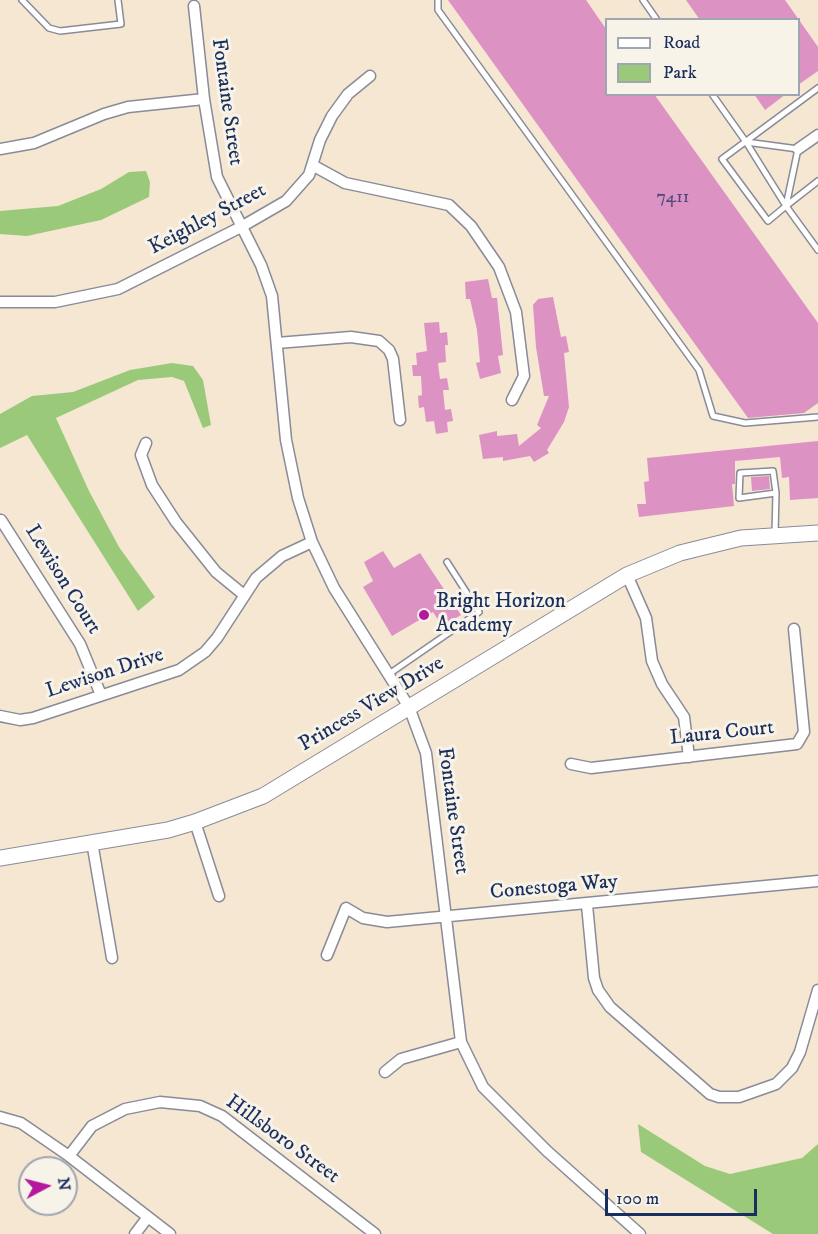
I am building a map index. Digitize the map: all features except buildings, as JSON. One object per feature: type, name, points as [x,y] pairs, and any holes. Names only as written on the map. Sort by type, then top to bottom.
[{"type":"main road","name":"Princess View Drive","points":[[0,858],[168,830],[195,822],[263,795],[627,575],[680,553],[741,538],[818,533]]},
{"type":"street","name":"Fontaine Street","points":[[193,3],[216,177],[261,265],[272,296],[286,440],[298,498],[312,542],[334,588],[409,707],[426,753],[461,1042],[483,1087],[547,1151],[640,1234]]},
{"type":"street","name":"Keighley Street","points":[[0,302],[55,303],[118,289],[241,227],[286,201],[314,166],[320,140],[332,116],[348,94],[370,76]]},
{"type":"street","points":[[0,149],[34,143],[104,114],[128,107],[204,99]]},
{"type":"street","points":[[798,149],[818,135]]},
{"type":"street","points":[[314,166],[345,183],[449,206],[471,226],[491,253],[507,284],[516,312],[524,376],[512,400]]},
{"type":"street","points":[[277,343],[351,337],[379,341],[393,359],[400,420]]},
{"type":"street","points":[[146,443],[141,455],[152,485],[176,522],[216,572],[244,595]]},
{"type":"street","name":"Lewison Court","points":[[1,520],[80,644],[101,695]]},
{"type":"street","name":"Lewison Drive","points":[[0,716],[20,720],[33,718],[179,670],[205,652],[217,638],[256,578],[282,556],[312,542]]},
{"type":"street","points":[[627,575],[646,618],[655,668],[662,684],[684,717],[689,757]]},
{"type":"street","name":"Laura Court","points":[[571,764],[591,768],[788,747],[800,741],[804,732],[794,629]]},
{"type":"street","points":[[195,822],[219,896]]},
{"type":"street","points":[[92,842],[112,958]]},
{"type":"street","name":"Conestoga Way","points":[[327,955],[346,908],[363,918],[387,922],[587,905],[818,881]]},
{"type":"street","points":[[587,905],[594,978],[598,990],[610,1007],[710,1094],[719,1097],[739,1097],[776,1084],[792,1068],[800,1052],[818,990]]},
{"type":"street","points":[[385,1071],[401,1059],[461,1042]]},
{"type":"street","name":"Hillsboro Street","points":[[69,1156],[92,1126],[125,1109],[160,1102],[200,1106],[222,1116],[375,1234]]},
{"type":"street","points":[[0,1118],[21,1123],[69,1156]]},
{"type":"street","points":[[78,1163],[170,1234]]},
{"type":"street","points":[[135,1234],[148,1216]]},
{"type":"lane","points":[[22,0],[49,28],[60,31],[122,24],[118,0]]},
{"type":"lane","points":[[438,0],[438,10],[699,370],[713,416],[745,423],[818,417]]},
{"type":"lane","points":[[643,0],[656,18]]},
{"type":"lane","points":[[818,88],[722,159],[768,221],[818,181]]},
{"type":"lane","points":[[713,96],[818,250]]},
{"type":"lane","points":[[746,142],[798,149],[786,206]]},
{"type":"lane","points":[[775,534],[776,493],[773,471],[740,473],[739,498],[776,493]]},
{"type":"lane","points":[[389,674],[478,612],[447,561]]},
{"type":"green space","points":[[146,171],[150,182],[149,197],[101,220],[27,236],[0,234],[0,211],[58,206],[101,189],[129,172]]},
{"type":"green space","points":[[172,363],[193,366],[203,380],[211,425],[203,428],[184,381],[172,377],[138,380],[56,418],[89,491],[119,547],[155,597],[138,611],[27,435],[0,448],[0,414],[32,396],[73,392],[130,370]]},
{"type":"green space","points":[[638,1124],[705,1166],[730,1174],[802,1158],[818,1144],[818,1234],[773,1234],[641,1152]]},
{"type":"place","name":"Bright Horizon Academy","points":[[424,615]]}]
